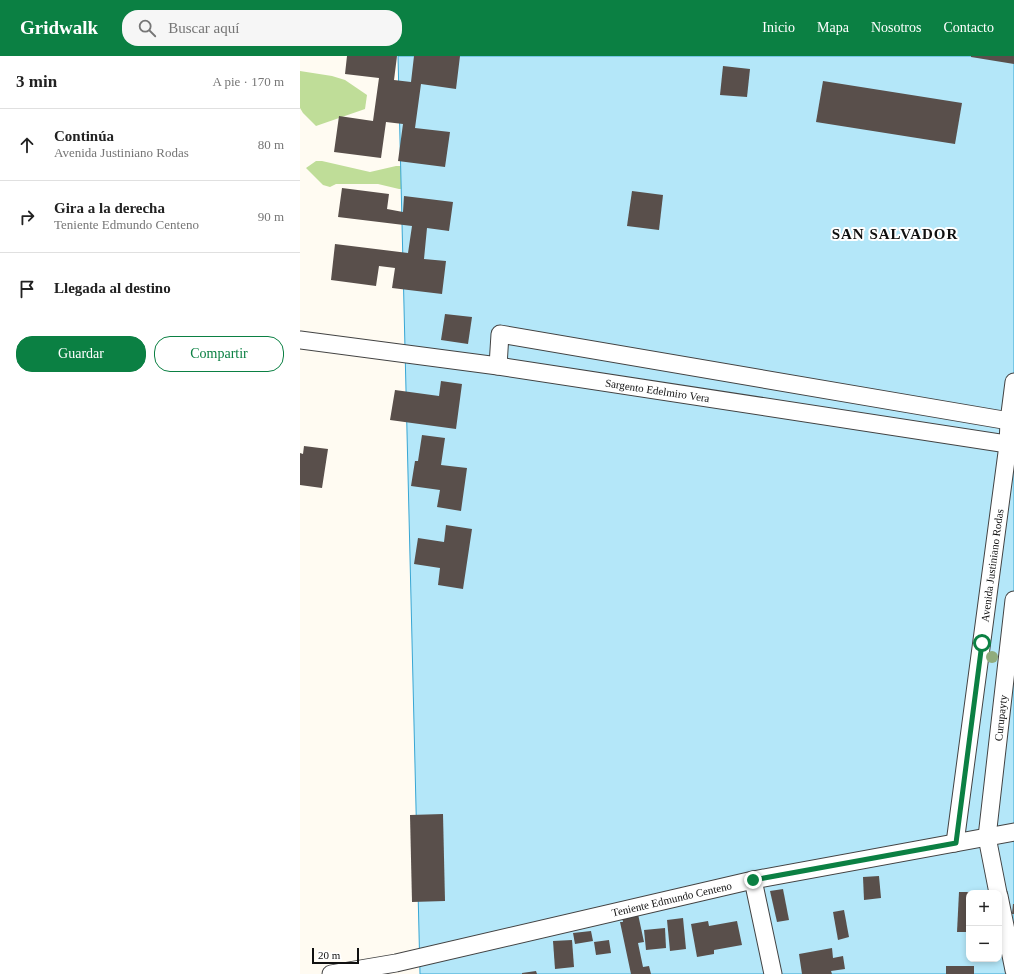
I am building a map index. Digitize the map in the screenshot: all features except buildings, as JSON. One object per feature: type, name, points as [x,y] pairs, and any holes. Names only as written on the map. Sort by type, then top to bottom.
[{"type":"street","points":[[498,366],[500,334],[1011,422]]},
{"type":"street","name":"Sargento Edelmiro Vera","points":[[300,340],[498,366],[1011,445]]},
{"type":"street","name":"Avenida Justiniano Rodas","points":[[956,843],[1011,445],[1014,382]]},
{"type":"street","name":"Curupayty","points":[[997,890],[987,837],[1014,600]]},
{"type":"street","name":"Teniente Edmundo Centeno","points":[[331,974],[396,963],[753,880],[1014,832]]},
{"type":"street","points":[[753,880],[773,974]]},
{"type":"street","points":[[1002,911],[1014,970]]},
{"type":"green space","points":[[300,71],[332,76],[345,80],[367,95],[365,109],[316,126],[300,108]]},
{"type":"green space","points":[[316,161],[370,172],[396,166],[409,166],[413,189],[399,189],[378,184],[336,184],[330,187],[323,185],[306,168]]},
{"type":"water","points":[[398,56],[1014,56],[1014,974],[420,974]]},
{"type":"district","name":"SAN SALVADOR","points":[[895,234]]},
{"type":"route","points":[[753,880],[956,843],[982,643]]}]
